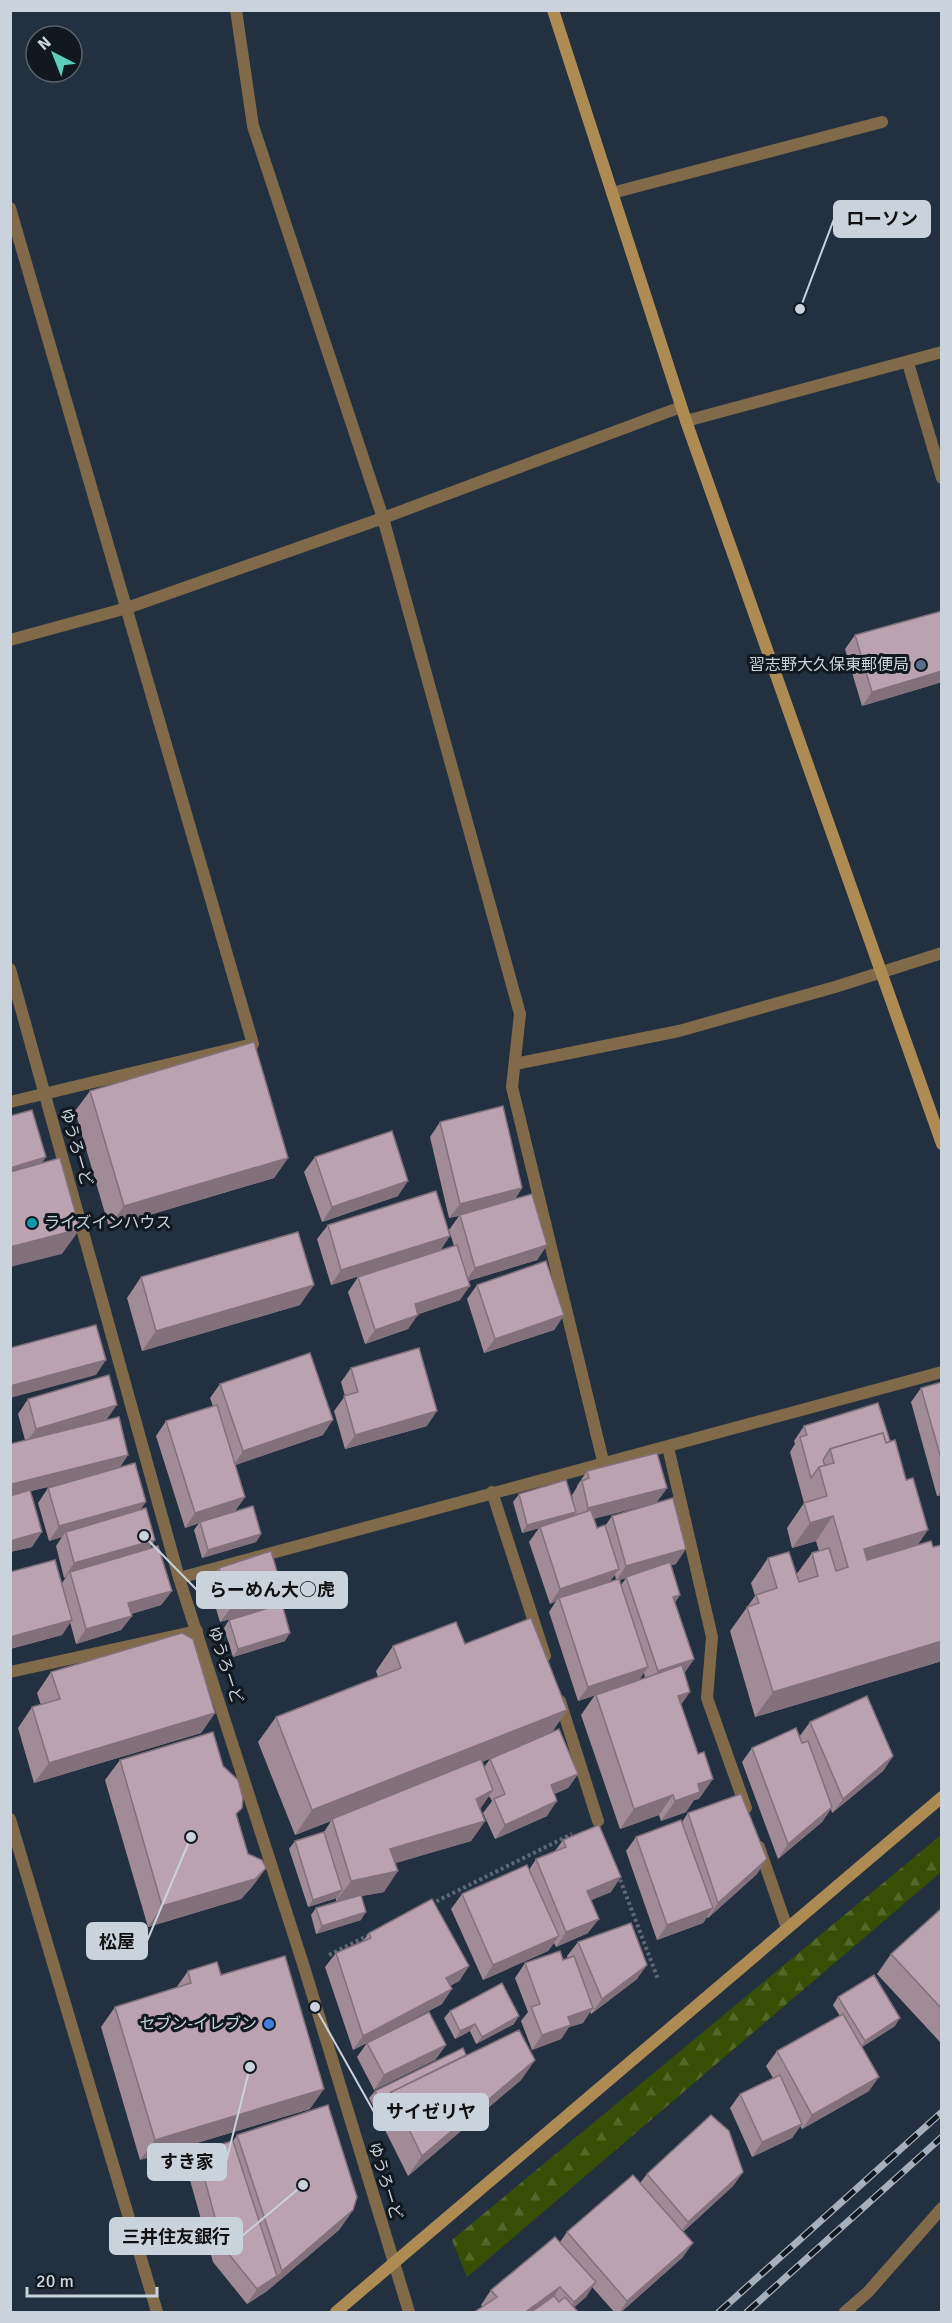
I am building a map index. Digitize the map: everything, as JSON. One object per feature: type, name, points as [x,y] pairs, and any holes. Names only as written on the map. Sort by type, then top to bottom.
[{"type":"street","points":[[236,10],[253,126],[383,518],[520,1014],[512,1087],[604,1465]]},
{"type":"street","points":[[553,10],[681,407],[942,1144]]},
{"type":"street","points":[[612,193],[882,122]]},
{"type":"street","points":[[10,208],[253,1044],[10,1102]]},
{"type":"street","points":[[686,421],[942,352]]},
{"type":"street","points":[[908,363],[942,478]]},
{"type":"street","points":[[10,640],[127,608],[383,518],[681,407]]},
{"type":"street","points":[[515,1064],[679,1031],[881,973],[942,953]]},
{"type":"street","name":"ゆうろーど","points":[[10,969],[179,1578],[304,1967],[409,2313]]},
{"type":"street","points":[[179,1578],[492,1492],[668,1448],[942,1372]]},
{"type":"street","points":[[668,1448],[712,1637],[707,1698],[749,1817]]},
{"type":"street","points":[[492,1492],[598,1821]]},
{"type":"street","points":[[10,1672],[197,1630]]},
{"type":"street","points":[[336,2313],[942,1797]]},
{"type":"street","points":[[10,1819],[157,2313]]},
{"type":"street","points":[[756,1838],[787,1928]]},
{"type":"street","points":[[845,2313],[868,2292],[942,2208]]},
{"type":"path","points":[[430,1904],[598,1821],[658,1979]]},
{"type":"path","points":[[304,1967],[378,1930]]},
{"type":"green space","points":[[941,1835],[941,1872],[467,2277],[452,2240]]},
{"type":"building","points":[[942,611],[942,671],[872,692],[855,635]]},
{"type":"building","points":[[254,1042],[288,1158],[124,1206],[90,1091]]},
{"type":"building","points":[[503,1106],[522,1188],[460,1204],[440,1122]]},
{"type":"building","points":[[32,1110],[46,1157],[10,1168],[10,1116]]},
{"type":"building","points":[[392,1131],[408,1181],[332,1207],[315,1157]]},
{"type":"building","points":[[60,1158],[80,1229],[10,1247],[10,1172]]},
{"type":"building","points":[[436,1191],[450,1236],[341,1270],[328,1225]]},
{"type":"building","points":[[532,1194],[547,1245],[475,1268],[460,1215]]},
{"type":"building","points":[[298,1232],[314,1285],[156,1331],[141,1277]]},
{"type":"building","points":[[457,1245],[470,1286],[415,1304],[418,1315],[375,1330],[358,1277]]},
{"type":"building","points":[[546,1261],[564,1315],[495,1339],[477,1285]]},
{"type":"building","points":[[96,1325],[106,1360],[10,1386],[10,1348]]},
{"type":"building","points":[[419,1348],[437,1411],[355,1435],[344,1396],[358,1392],[351,1368]]},
{"type":"building","points":[[310,1353],[333,1420],[243,1451],[220,1384]]},
{"type":"building","points":[[109,1375],[117,1405],[36,1429],[28,1399]]},
{"type":"building","points":[[942,1382],[942,1462],[921,1388]]},
{"type":"building","points":[[878,1403],[890,1441],[886,1443],[883,1433],[830,1449],[823,1460],[825,1466],[819,1467],[811,1478],[800,1437],[807,1435],[804,1426]]},
{"type":"building","points":[[217,1405],[245,1497],[195,1513],[166,1421]]},
{"type":"building","points":[[119,1417],[128,1455],[12,1484],[10,1444]]},
{"type":"building","points":[[883,1433],[886,1443],[895,1440],[906,1480],[913,1478],[928,1530],[864,1549],[867,1560],[931,1541],[933,1547],[942,1545],[942,1641],[773,1692],[747,1607],[759,1603],[756,1595],[777,1588],[768,1558],[789,1552],[799,1582],[818,1576],[812,1553],[829,1548],[836,1571],[848,1567],[833,1516],[810,1523],[804,1503],[827,1496],[819,1467],[834,1463],[830,1449]]},
{"type":"building","points":[[657,1453],[667,1488],[588,1508],[582,1481],[589,1478],[587,1471]]},
{"type":"building","points":[[135,1463],[146,1502],[59,1526],[48,1488]]},
{"type":"building","points":[[566,1480],[576,1512],[527,1525],[519,1494]]},
{"type":"building","points":[[30,1490],[42,1532],[10,1541],[10,1496]]},
{"type":"building","points":[[673,1498],[686,1549],[626,1566],[612,1516]]},
{"type":"building","points":[[253,1506],[261,1534],[208,1550],[200,1522]]},
{"type":"building","points":[[146,1508],[155,1540],[74,1563],[66,1532]]},
{"type":"building","points":[[591,1510],[597,1528],[605,1525],[619,1569],[560,1589],[540,1527]]},
{"type":"building","points":[[158,1546],[172,1591],[128,1603],[132,1616],[86,1629],[70,1572]]},
{"type":"building","points":[[271,1551],[283,1592],[231,1608],[219,1568]]},
{"type":"building","points":[[55,1560],[72,1620],[10,1637],[10,1572]]},
{"type":"building","points":[[670,1562],[680,1595],[673,1597],[694,1659],[658,1671],[626,1577]]},
{"type":"building","points":[[619,1579],[648,1667],[588,1687],[559,1598]]},
{"type":"building","points":[[282,1604],[290,1633],[238,1649],[229,1620]]},
{"type":"building","points":[[531,1618],[567,1710],[312,1810],[276,1717],[401,1668],[393,1646],[456,1622],[465,1644]]},
{"type":"building","points":[[182,1633],[193,1639],[215,1713],[49,1763],[32,1707],[60,1699],[51,1672]]},
{"type":"building","points":[[682,1665],[690,1692],[678,1696],[698,1754],[704,1752],[713,1779],[698,1784],[700,1792],[675,1801],[673,1795],[634,1809],[596,1695]]},
{"type":"building","points":[[867,1696],[893,1756],[843,1799],[810,1722]]},
{"type":"building","points":[[796,1728],[802,1743],[808,1741],[832,1807],[788,1844],[752,1748]]},
{"type":"building","points":[[559,1729],[578,1774],[551,1785],[557,1801],[505,1825],[494,1799],[505,1794],[490,1759]]},
{"type":"building","points":[[213,1732],[223,1766],[238,1780],[243,1798],[242,1808],[236,1814],[248,1854],[262,1860],[266,1868],[255,1879],[162,1906],[120,1760]]},
{"type":"building","points":[[481,1759],[493,1790],[476,1799],[485,1821],[390,1849],[398,1871],[351,1881],[332,1819]]},
{"type":"building","points":[[741,1794],[767,1859],[718,1903],[688,1813]]},
{"type":"building","points":[[681,1820],[713,1908],[667,1925],[636,1837]]},
{"type":"building","points":[[599,1825],[621,1877],[587,1891],[599,1919],[566,1932],[536,1859],[566,1847],[563,1840]]},
{"type":"building","points":[[324,1832],[342,1890],[313,1900],[295,1841]]},
{"type":"building","points":[[527,1865],[559,1936],[493,1965],[462,1894]]},
{"type":"building","points":[[361,1895],[366,1912],[322,1926],[316,1908]]},
{"type":"building","points":[[432,1899],[469,1966],[446,1978],[452,1989],[363,2036],[336,1953],[371,1938],[369,1933]]},
{"type":"building","points":[[942,1908],[942,2009],[891,1954]]},
{"type":"building","points":[[631,1923],[647,1965],[602,1999],[578,1942]]},
{"type":"building","points":[[560,1951],[563,1960],[574,1956],[593,2008],[568,2017],[571,2025],[542,2035],[531,2007],[540,2004],[525,1963]]},
{"type":"building","points":[[285,1956],[324,2089],[155,2140],[115,2007],[191,1983],[188,1971],[217,1962],[221,1975]]},
{"type":"building","points":[[874,1975],[900,2018],[865,2041],[838,1997]]},
{"type":"building","points":[[502,1983],[519,2016],[482,2037],[475,2024],[460,2031],[450,2011]]},
{"type":"building","points":[[429,2012],[446,2045],[384,2075],[367,2043]]},
{"type":"building","points":[[843,2014],[879,2077],[812,2115],[777,2051]]},
{"type":"building","points":[[519,2030],[535,2060],[422,2156],[391,2092]]},
{"type":"building","points":[[463,2048],[466,2055],[391,2092],[382,2105],[375,2091]]},
{"type":"building","points":[[780,2075],[802,2124],[762,2142],[740,2094]]},
{"type":"building","points":[[328,2105],[357,2197],[353,2210],[282,2271],[237,2135]]},
{"type":"building","points":[[711,2115],[729,2131],[743,2172],[688,2222],[647,2174]]},
{"type":"building","points":[[233,2141],[277,2276],[257,2289],[223,2247],[197,2151]]},
{"type":"building","points":[[633,2175],[693,2243],[627,2301],[567,2232]]},
{"type":"building","points":[[555,2237],[596,2282],[574,2302],[560,2287],[524,2313],[473,2313],[497,2297],[491,2290]]},
{"type":"building","points":[[554,2296],[559,2302],[565,2297],[579,2313],[530,2313]]},
{"type":"railway","points":[[719,2312],[942,2112]]},
{"type":"railway","points":[[747,2312],[942,2137]]},
{"type":"place","name":"ローソン","points":[[800,309]]},
{"type":"place","name":"習志野大久保東郵便局","points":[[921,665]]},
{"type":"place","name":"ライズインハウス","points":[[32,1223]]},
{"type":"place","name":"らーめん大○虎","points":[[144,1536]]},
{"type":"place","name":"松屋","points":[[191,1837]]},
{"type":"place","name":"サイゼリヤ","points":[[315,2007]]},
{"type":"place","name":"セブン-イレブン","points":[[269,2024]]},
{"type":"place","name":"すき家","points":[[250,2067]]},
{"type":"place","name":"三井住友銀行","points":[[303,2185]]}]
